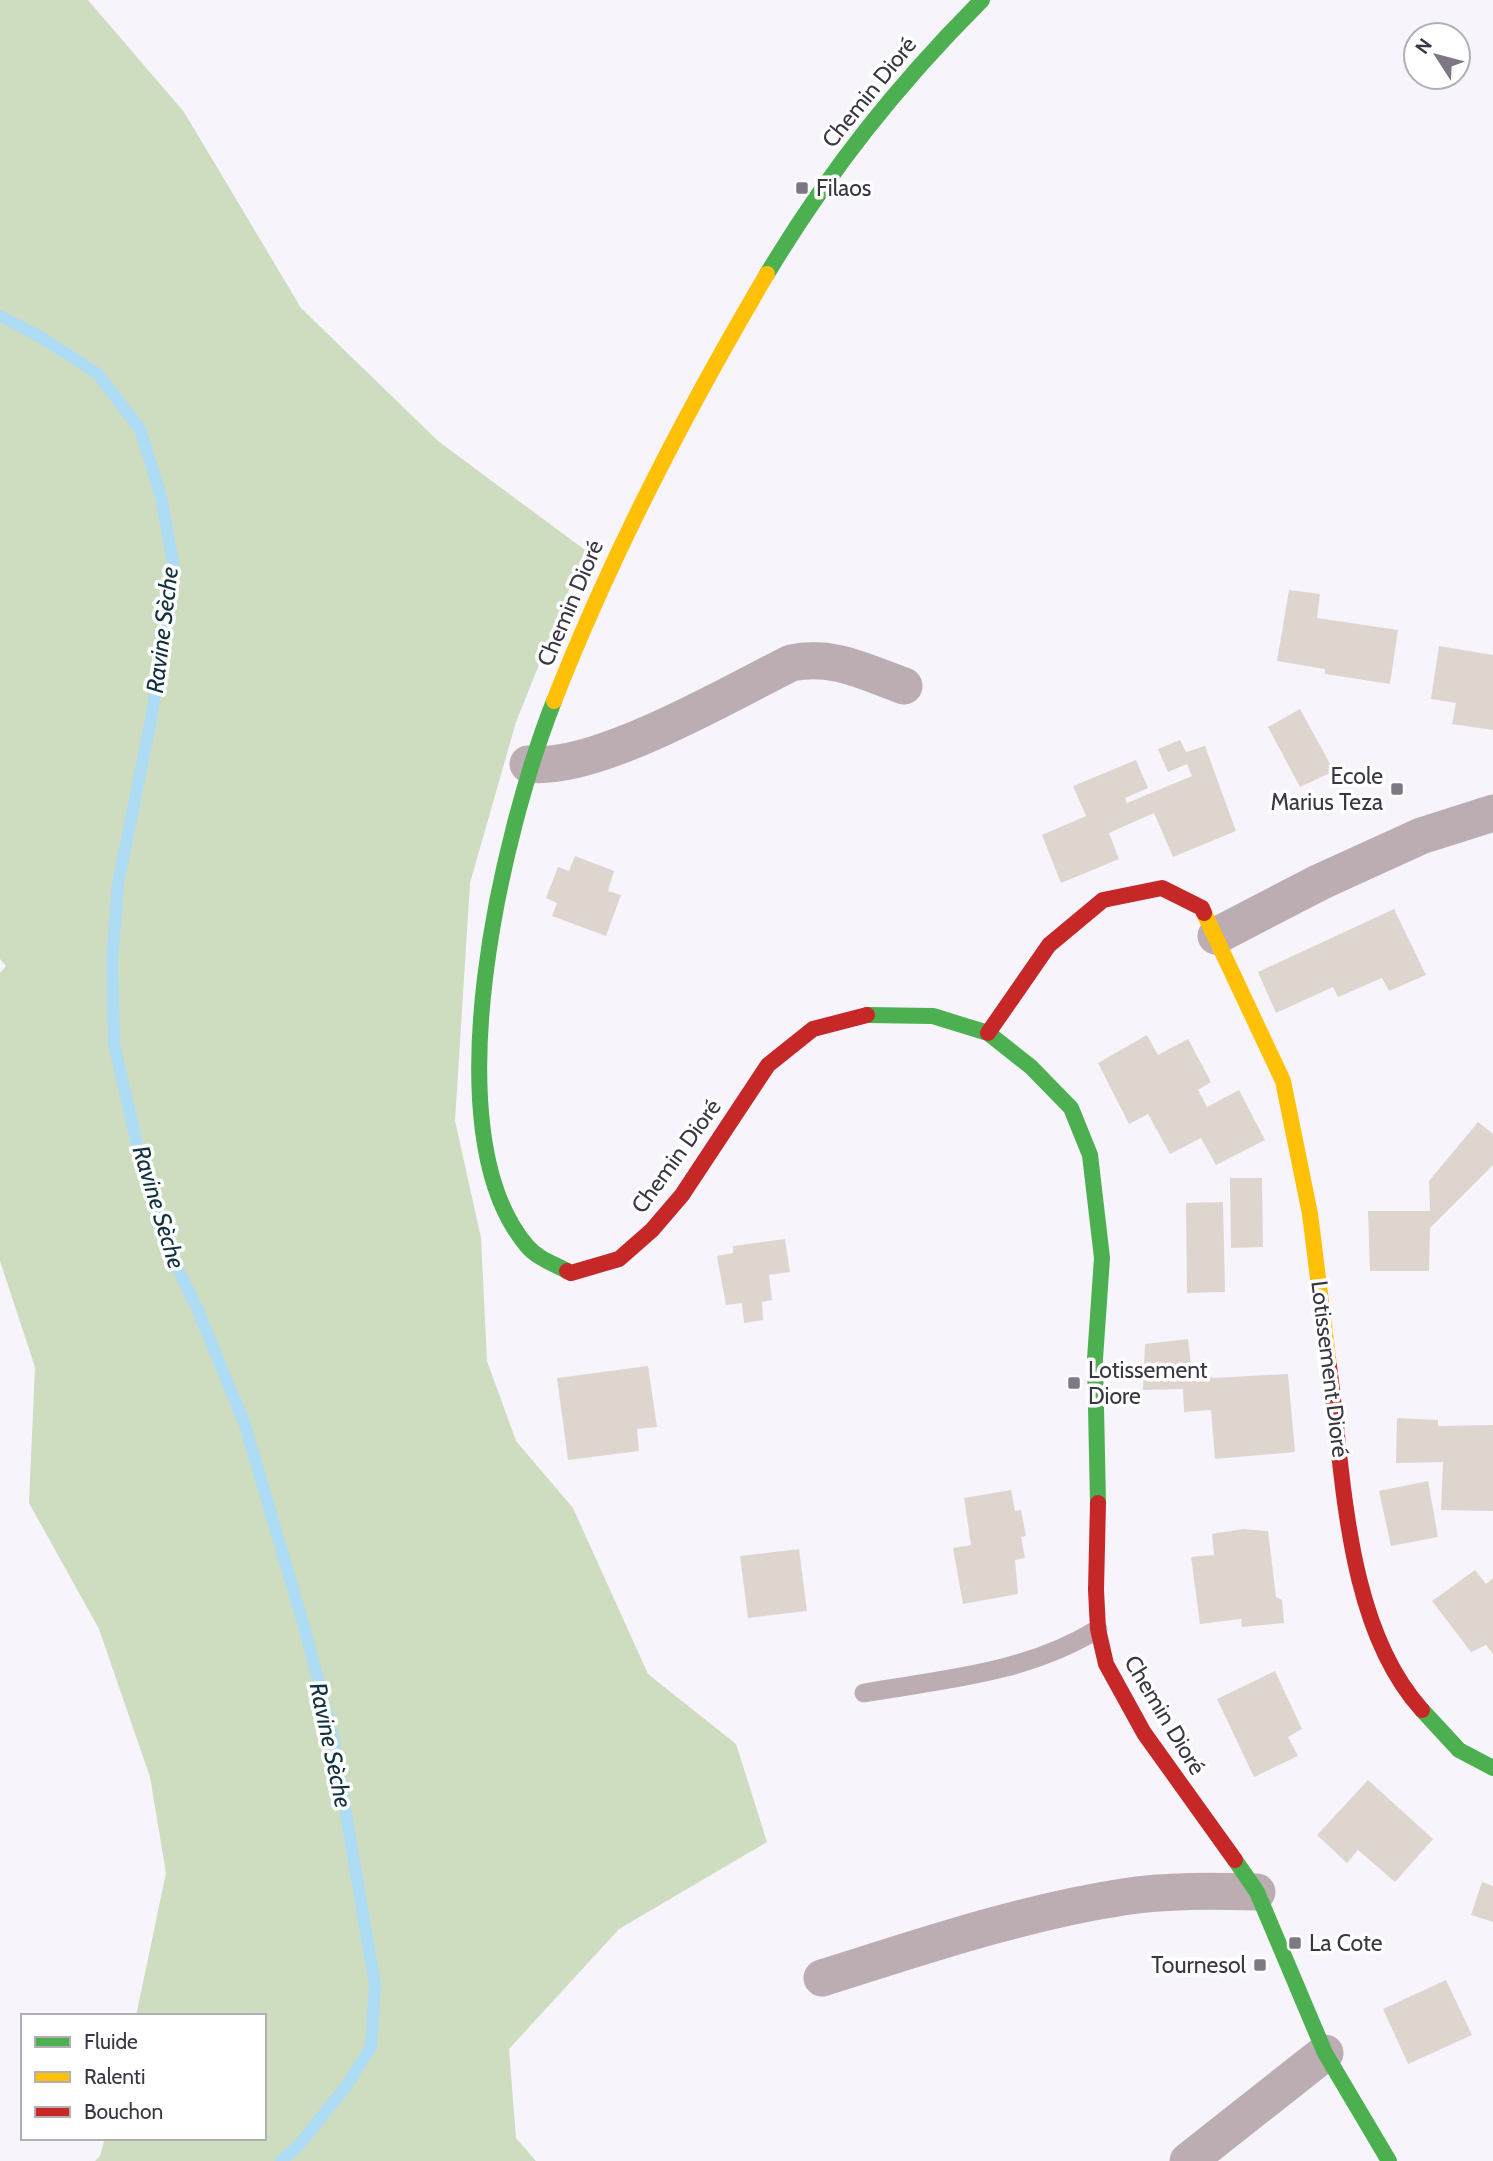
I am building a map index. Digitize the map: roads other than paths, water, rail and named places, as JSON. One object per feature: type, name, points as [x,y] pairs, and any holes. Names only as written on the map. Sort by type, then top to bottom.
[{"type":"street","name":"Chemin Dioré","points":[[982,0],[921,61],[859,135],[799,222],[710,374],[630,524],[573,650],[528,764],[505,851],[483,982],[479,1100],[495,1195],[528,1248],[571,1273],[619,1259],[652,1230],[682,1195],[768,1065],[813,1029],[868,1014],[933,1016],[988,1033],[1031,1067],[1072,1108],[1090,1155],[1102,1258],[1096,1359],[1098,1629],[1106,1664],[1144,1733],[1257,1892],[1325,2053],[1389,2161]]},
{"type":"street","points":[[528,764],[549,767],[569,764],[629,741],[802,660],[813,658],[837,662],[904,686]]},
{"type":"street","points":[[1216,936],[1320,882],[1421,835],[1493,813]]},
{"type":"street","name":"Lotissement Dioré","points":[[988,1033],[1049,945],[1103,900],[1162,888],[1202,908],[1283,1081],[1310,1214],[1355,1564],[1376,1640],[1423,1711],[1459,1750],[1493,1768]]},
{"type":"street","points":[[822,1978],[994,1924],[1123,1897],[1193,1891],[1257,1892]]},
{"type":"street","points":[[1188,2161],[1325,2053]]},
{"type":"lane","points":[[864,1693],[1032,1662],[1068,1647],[1098,1629]]},
{"type":"waterway","name":"Ravine Sèche","points":[[0,316],[39,336],[98,374],[140,429],[161,496],[174,568],[151,720],[118,884],[112,960],[114,1044],[144,1175],[164,1241],[197,1308],[245,1425],[305,1630],[333,1737],[375,1985],[371,2047],[347,2085],[299,2145],[281,2161]]},
{"type":"place","name":"Filaos","points":[[802,188]]},
{"type":"place","name":"Ecole Marius Teza","points":[[1397,789]]},
{"type":"place","name":"Lotissement Diore","points":[[1074,1383]]},
{"type":"place","name":"La Cote","points":[[1295,1943]]},
{"type":"place","name":"Tournesol","points":[[1260,1965]]}]
